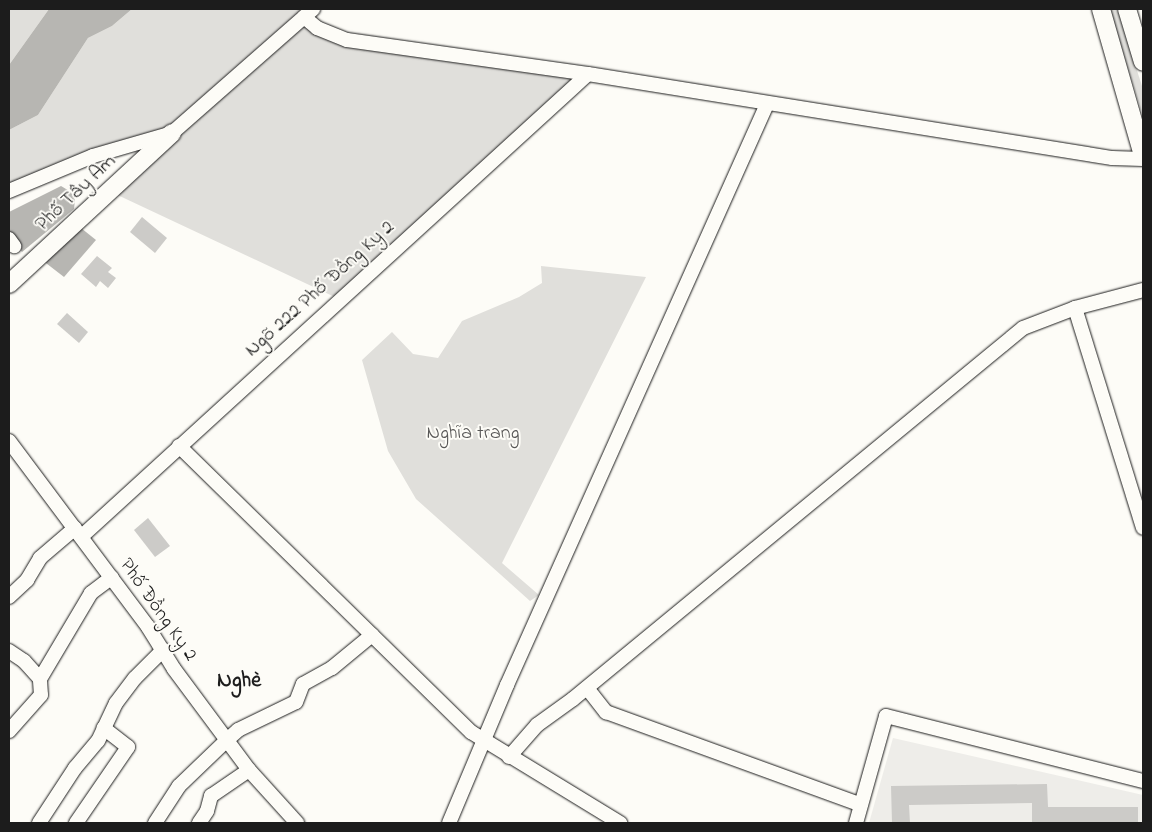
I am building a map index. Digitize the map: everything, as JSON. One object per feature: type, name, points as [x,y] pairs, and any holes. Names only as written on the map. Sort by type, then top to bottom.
[{"type":"main road","points":[[1101,9],[1143,155]]},
{"type":"main road","points":[[1126,9],[1142,56]]},
{"type":"main road","name":"Phố Tây Am","points":[[9,284],[172,133]]},
{"type":"street","points":[[9,191],[93,156],[172,133],[308,13],[317,28],[339,38],[588,74],[1112,158],[1143,159]]},
{"type":"street","name":"Ngõ 222 Phố Đồng Kỵ 2","points":[[9,597],[27,580],[40,558],[78,532],[179,446],[588,74]]},
{"type":"street","points":[[450,823],[483,742],[767,104]]},
{"type":"street","points":[[510,757],[537,725],[587,688],[1023,328],[1075,308],[1143,290]]},
{"type":"street","points":[[1075,308],[1143,528]]},
{"type":"street","name":"Phố Đồng Kỵ 2","points":[[9,441],[112,577],[249,770],[297,823]]},
{"type":"street","points":[[179,446],[483,742],[620,823]]},
{"type":"street","points":[[9,731],[41,695],[40,680],[91,593],[112,577]]},
{"type":"street","points":[[155,823],[179,786],[238,730],[296,702],[303,684],[332,668],[372,635]]},
{"type":"street","points":[[39,823],[104,728],[113,708],[134,678],[163,650]]},
{"type":"street","points":[[9,651],[24,660],[40,680]]},
{"type":"street","points":[[587,688],[606,712],[861,805]]},
{"type":"street","points":[[856,823],[886,716],[1143,781]]},
{"type":"street","points":[[76,823],[128,747],[104,728]]},
{"type":"street","points":[[198,823],[207,810],[211,796],[249,770]]},
{"type":"shaded area","points":[[49,9],[132,9],[112,26],[88,38],[38,115],[9,130],[9,65]]},
{"type":"shaded area","points":[[61,186],[71,192],[75,200],[74,209],[22,252],[9,236],[9,212]]},
{"type":"shaded area","points":[[81,228],[96,240],[64,277],[42,260]]},
{"type":"shaded area","points":[[893,738],[1143,795],[1143,823],[869,823]]},
{"type":"green space","points":[[9,9],[49,9],[9,65]]},
{"type":"green space","points":[[132,9],[313,9],[304,16],[317,28],[588,74],[339,299],[109,191],[170,134],[9,191],[9,130],[38,115],[88,38],[112,26]]},
{"type":"green space","points":[[1110,9],[1117,9],[1143,89],[1143,117]]},
{"type":"green space","name":"Nghĩa trang","points":[[541,266],[646,277],[502,563],[539,595],[530,601],[416,499],[388,451],[362,360],[392,332],[413,354],[438,358],[462,321],[519,297],[542,283]]},
{"type":"building","points":[[142,217],[167,238],[155,253],[130,232]]},
{"type":"building","points":[[97,256],[112,268],[108,272],[116,278],[108,288],[100,281],[96,287],[81,274]]},
{"type":"building","points":[[67,313],[88,332],[79,343],[57,324]]},
{"type":"building","points":[[148,518],[170,546],[155,557],[134,530]]},
{"type":"building","points":[[1047,784],[1048,807],[1138,807],[1138,822],[1032,823],[1032,803],[909,805],[910,823],[892,823],[891,786]]},
{"type":"district","name":"Nghè","points":[[239,682]]}]
